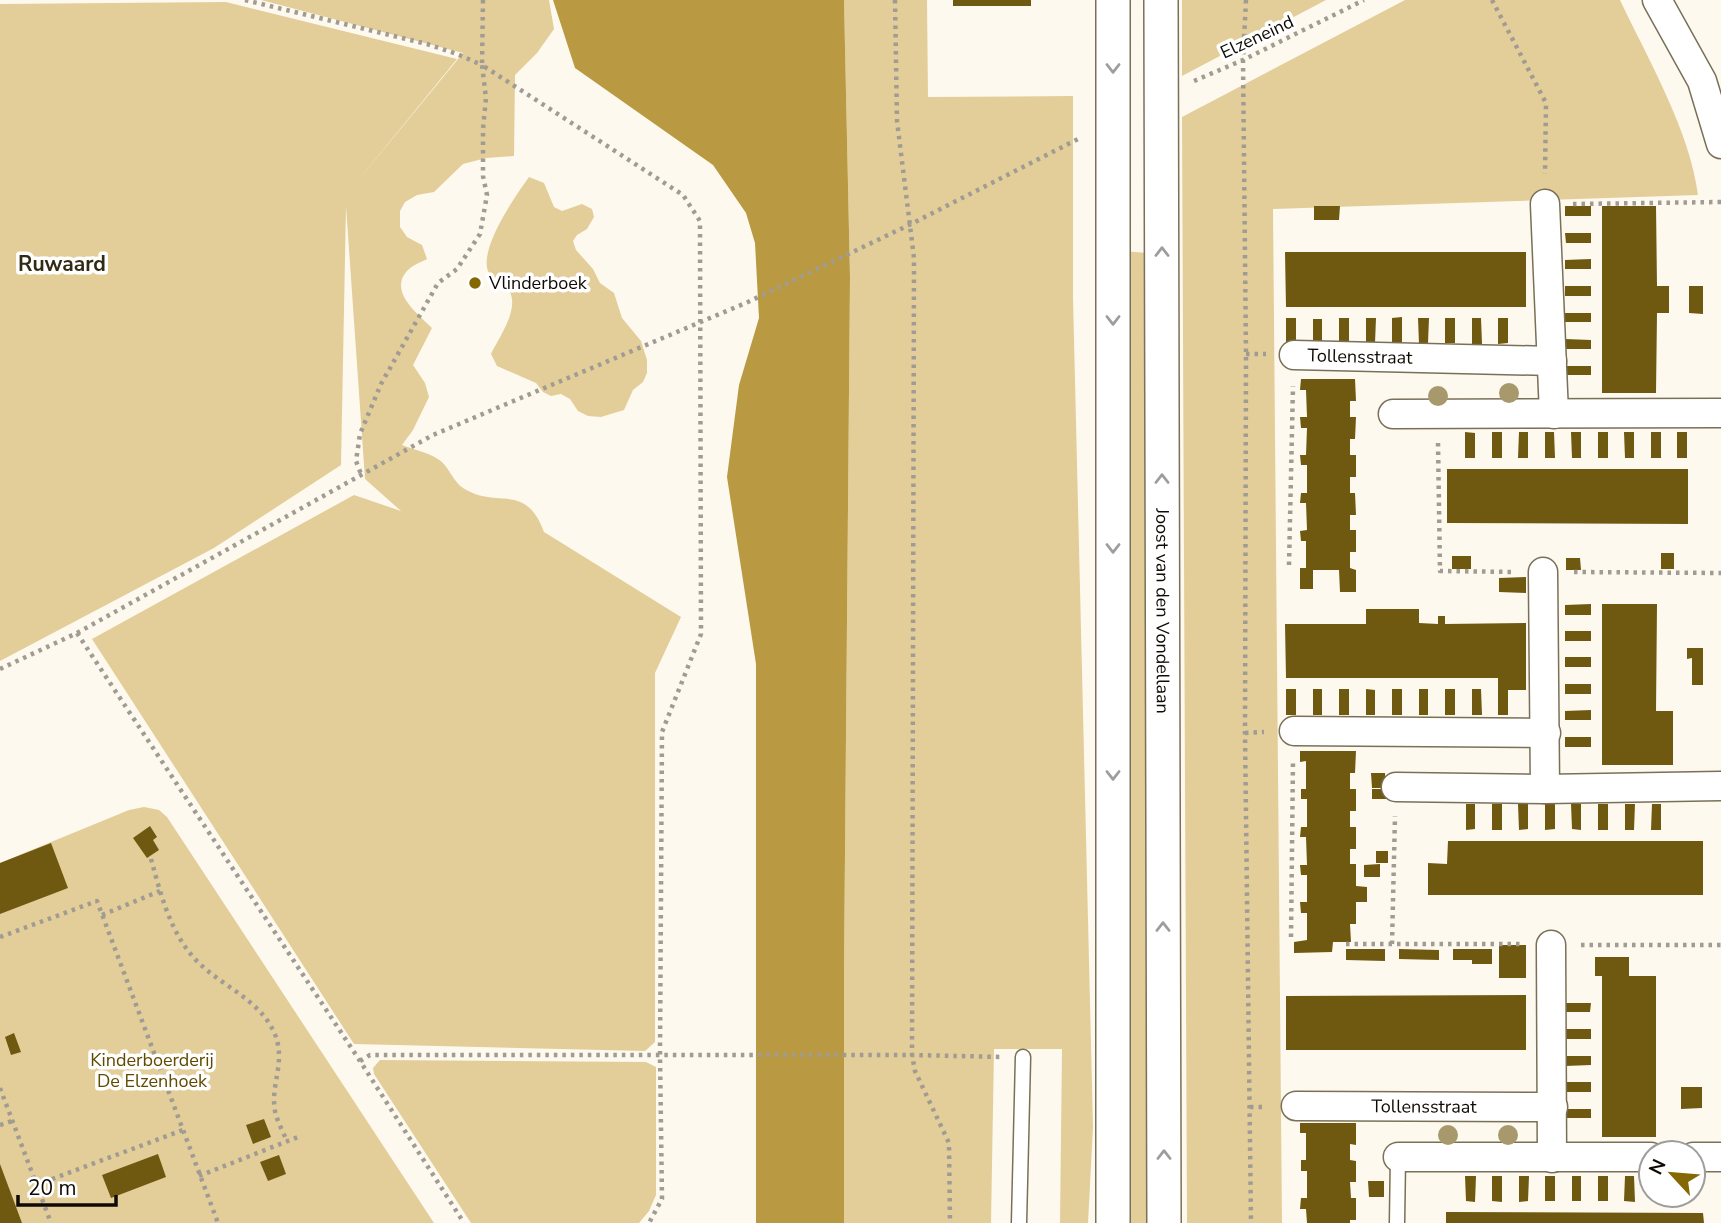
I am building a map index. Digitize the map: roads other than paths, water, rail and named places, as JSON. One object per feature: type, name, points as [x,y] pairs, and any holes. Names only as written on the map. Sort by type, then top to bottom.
[{"type":"street","points":[[1113,0],[1114,1223]]},
{"type":"street","name":"Joost van den Vondellaan","points":[[1161,0],[1164,1223]]},
{"type":"street","points":[[1657,0],[1712,77],[1721,144]]},
{"type":"street","points":[[1545,204],[1554,414]]},
{"type":"street","name":"Tollensstraat","points":[[1294,355],[1552,361]]},
{"type":"street","points":[[1393,414],[1721,413]]},
{"type":"street","points":[[1543,572],[1545,789]]},
{"type":"street","points":[[1294,731],[1546,733]]},
{"type":"street","points":[[1396,787],[1545,789],[1721,786]]},
{"type":"street","points":[[1551,944],[1552,1158]]},
{"type":"street","name":"Tollensstraat","points":[[1296,1106],[1553,1107]]},
{"type":"street","points":[[1398,1157],[1637,1157]]},
{"type":"lane","points":[[1019,1223],[1023,1057]]},
{"type":"lane","points":[[1396,1223],[1398,1157]]},
{"type":"place","name":"Vlinderboek","points":[[475,283]]},
{"type":"district","name":"Ruwaard","points":[[62,264]]},
{"type":"park label","name":"Kinderboerderij De Elzenhoek","points":[[152,1070]]}]
